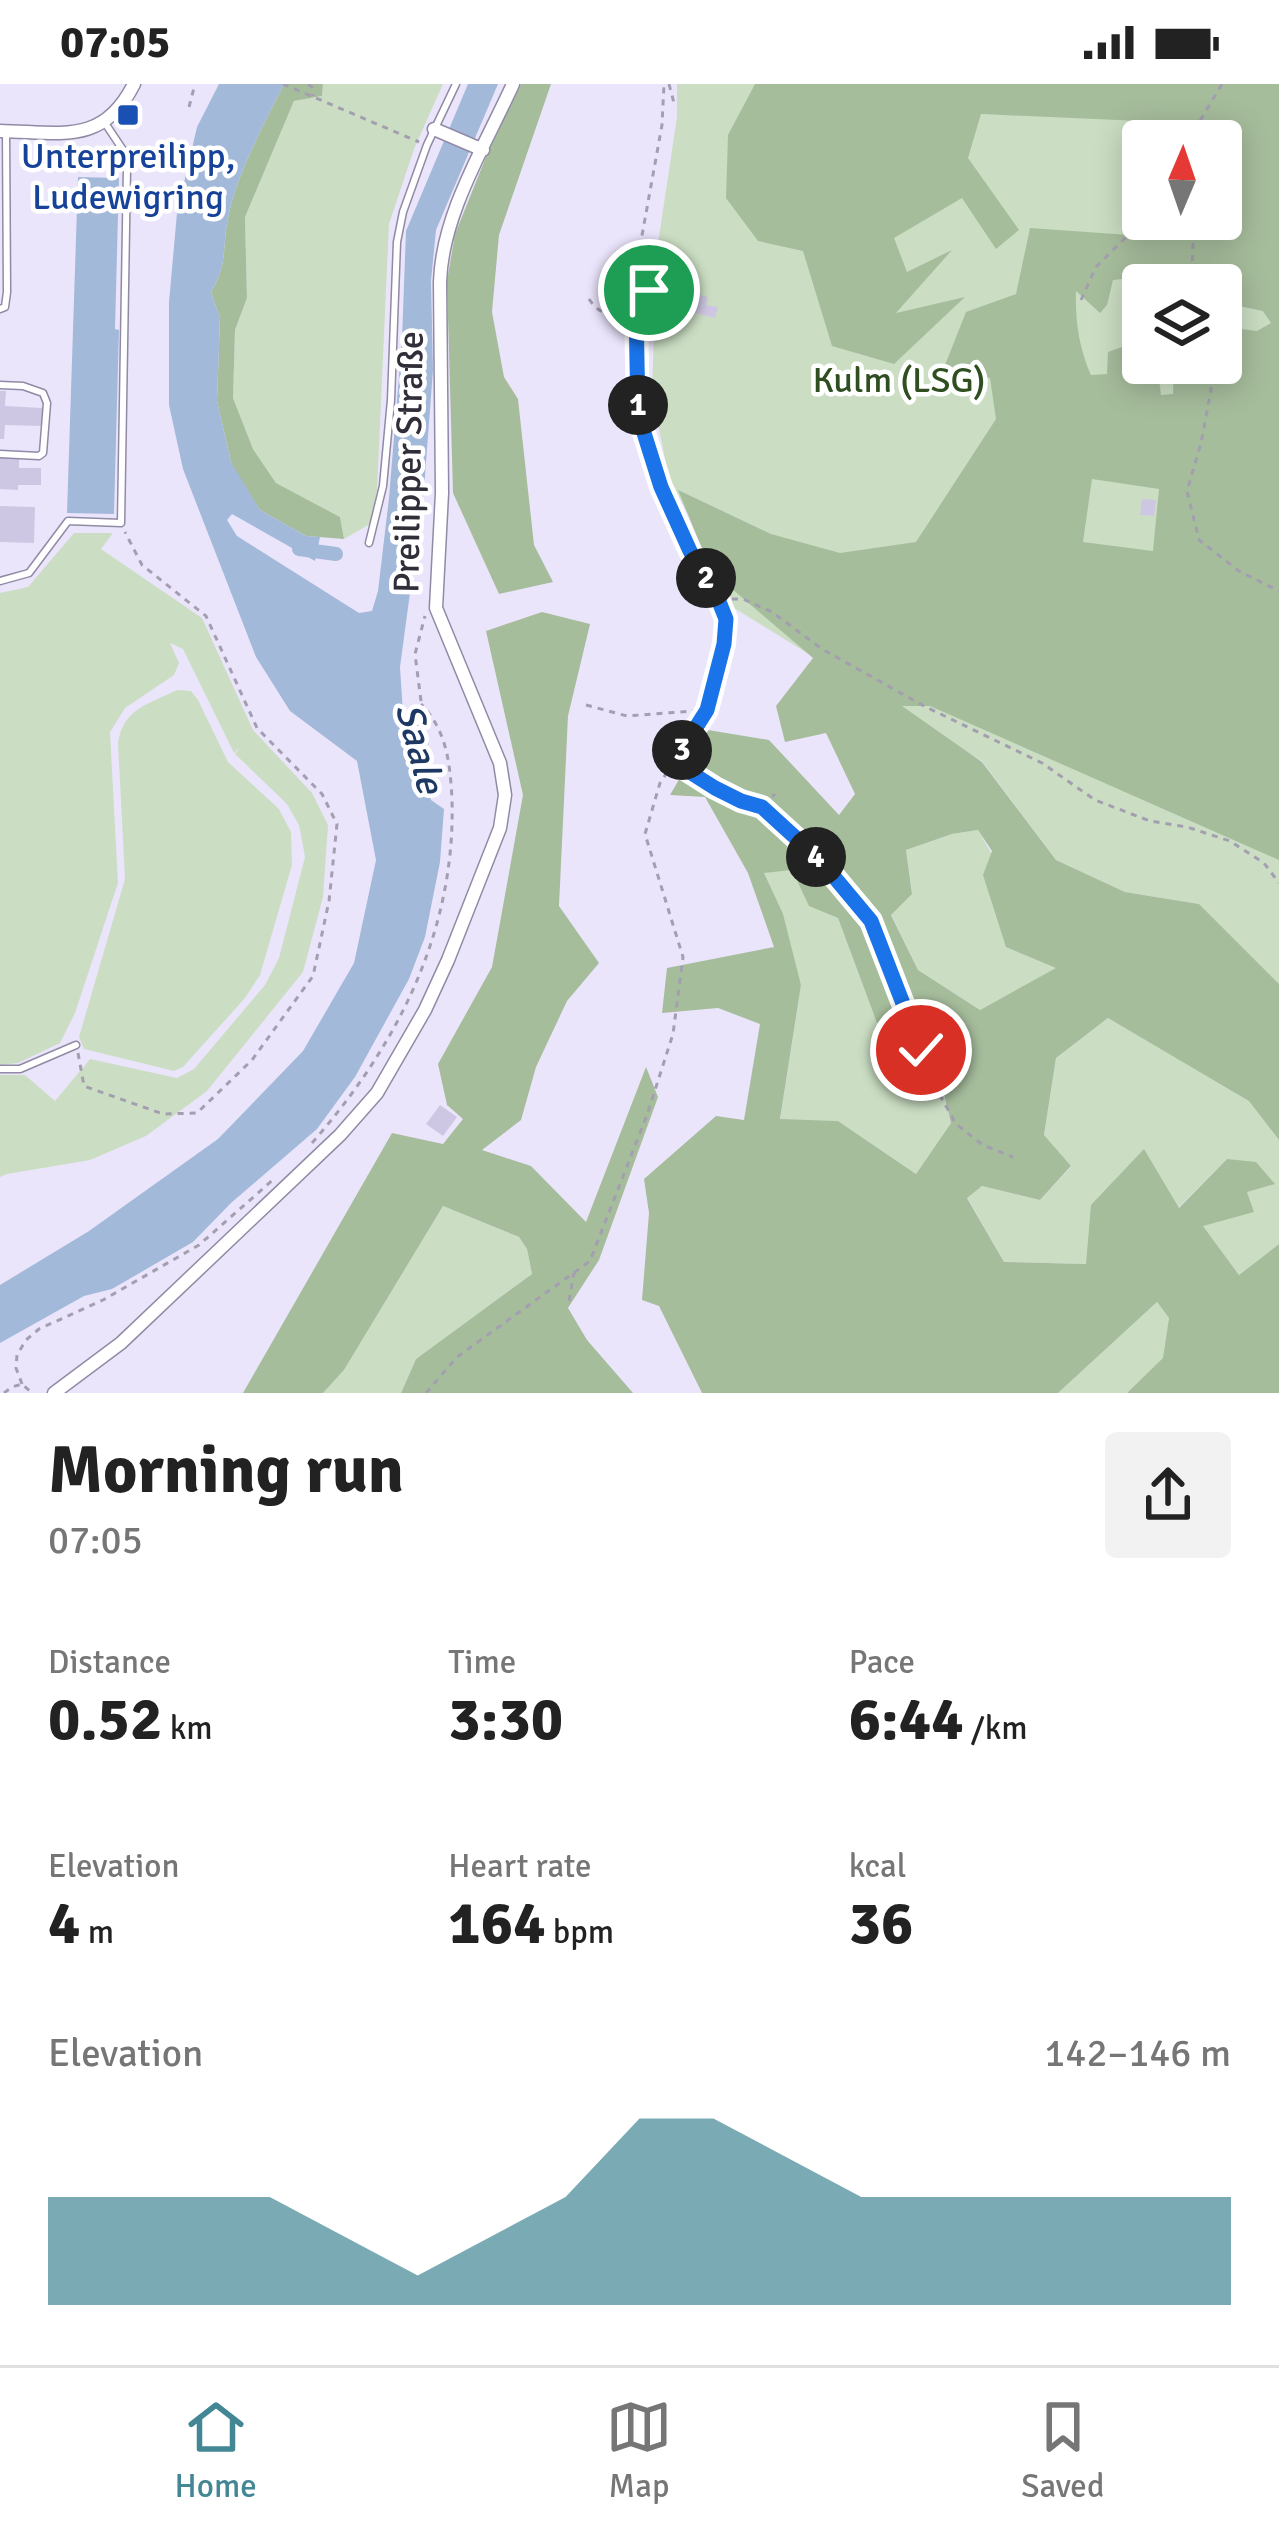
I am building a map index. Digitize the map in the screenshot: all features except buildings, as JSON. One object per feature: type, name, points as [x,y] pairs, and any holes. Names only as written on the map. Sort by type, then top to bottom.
[{"type":"street","points":[[3,131],[89,130],[118,112],[134,84]]},
{"type":"street","name":"Preilipper Straße","points":[[54,1393],[121,1343],[340,1135],[377,1093],[425,1010],[500,828],[506,795],[500,763],[436,608],[442,493],[441,258],[451,218],[479,148],[512,84]]},
{"type":"street","points":[[438,131],[479,148]]},
{"type":"lane","points":[[369,543],[383,486],[391,400],[397,242],[427,145],[438,131],[456,84]]},
{"type":"lane","points":[[0,581],[29,573],[68,521],[121,523],[127,168],[123,150],[105,123]]},
{"type":"lane","points":[[0,309],[5,307],[7,292],[3,131]]},
{"type":"lane","points":[[0,385],[33,389],[43,393],[47,403],[43,453],[39,457],[0,454]]},
{"type":"lane","points":[[0,1069],[20,1069],[76,1045]]},
{"type":"path","points":[[189,107],[195,84]]},
{"type":"path","points":[[283,84],[427,145]]},
{"type":"path","points":[[308,84],[314,98]]},
{"type":"path","points":[[667,84],[674,104]]},
{"type":"path","points":[[426,1393],[457,1358],[590,1261],[673,1034],[683,957],[646,834],[660,783],[707,710],[726,619],[661,487],[638,414],[639,255],[667,84]]},
{"type":"path","points":[[1201,120],[1222,84]]},
{"type":"path","points":[[1081,299],[1096,267],[1123,240]]},
{"type":"path","points":[[639,255],[649,290],[660,302],[692,311]]},
{"type":"path","points":[[590,299],[612,316],[633,311],[637,302]]},
{"type":"path","points":[[1210,384],[1201,443],[1187,490],[1198,540],[1239,571],[1279,591]]},
{"type":"path","points":[[76,1045],[84,1086],[163,1114],[197,1113],[252,1060],[313,976],[329,901],[337,824],[322,794],[257,728],[206,616],[142,565],[121,523]]},
{"type":"path","points":[[718,599],[743,599],[772,612],[822,649],[924,706],[1042,763],[1095,800],[1150,821],[1231,841],[1264,863],[1279,883]]},
{"type":"path","points":[[417,728],[425,719],[415,654],[425,616],[436,608]]},
{"type":"path","points":[[311,1144],[343,1108],[399,1020],[423,970],[447,878],[451,778],[445,738],[421,704]]},
{"type":"path","points":[[586,705],[627,716],[707,710]]},
{"type":"path","points":[[674,762],[715,788],[762,807],[820,860],[871,921],[931,1079],[956,1124],[983,1145],[1013,1157]]},
{"type":"path","points":[[762,807],[775,794]]},
{"type":"path","points":[[32,1393],[16,1368],[26,1340],[199,1245],[285,1170]]},
{"type":"path","points":[[569,1301],[575,1272]]},
{"type":"path","points":[[4,1393],[22,1384]]},
{"type":"green space","points":[[284,84],[323,84],[322,96],[294,101],[245,217],[247,298],[235,330],[233,398],[253,449],[276,483],[340,517],[344,539],[306,536],[260,510],[231,462],[217,401],[220,318],[211,292],[222,264],[237,185]]},
{"type":"green space","points":[[323,84],[443,84],[414,149],[389,224],[377,491],[370,524],[344,539],[340,517],[276,483],[253,449],[233,398],[235,330],[247,298],[245,217],[294,101],[322,96]]},
{"type":"green space","points":[[521,84],[551,84],[499,235],[492,312],[504,377],[518,399],[534,545],[553,582],[499,594],[453,493],[447,281],[455,234]]},
{"type":"green space","name":"Kulm (LSG)","points":[[677,84],[1279,84],[1279,1123],[1262,1118],[1279,1140],[1279,1244],[1239,1275],[1202,1225],[1227,1159],[1178,1208],[1144,1150],[1087,1264],[1004,1262],[967,1197],[982,1186],[1040,1200],[1071,1167],[1044,1135],[1056,1058],[1108,1018],[1181,1060],[1199,904],[1125,892],[1056,860],[982,761],[734,608],[668,474],[652,394],[656,257],[677,117]]},
{"type":"green space","points":[[755,84],[1279,84],[1279,860],[930,706],[902,706],[982,762],[1056,860],[1125,892],[1199,904],[1279,984],[1279,1140],[1249,1101],[1108,1018],[1056,1058],[1044,1135],[1071,1166],[1040,1200],[982,1186],[967,1198],[1004,1262],[1086,1264],[1091,1205],[1144,1149],[1179,1208],[1227,1159],[1256,1162],[1275,1184],[1247,1192],[1254,1212],[1203,1226],[1239,1275],[1279,1244],[1279,1393],[1127,1393],[1163,1358],[1169,1318],[1157,1302],[1058,1393],[702,1393],[659,1306],[642,1300],[649,1213],[644,1179],[716,1116],[744,1120],[760,1024],[718,1008],[662,1013],[667,968],[774,947],[748,873],[705,797],[670,795],[708,730],[769,740],[839,815],[855,794],[826,733],[785,742],[776,706],[813,658],[711,571],[678,490],[771,534],[840,553],[916,542],[996,419],[990,378],[943,370],[966,312],[1016,294],[1030,228],[1122,234],[1122,240],[1242,240],[1242,120],[981,114],[968,158],[1019,230],[996,249],[962,198],[894,238],[907,272],[952,250],[896,313],[965,297],[894,364],[832,346],[803,251],[758,241],[726,198],[728,135]],"holes":[[[1092,479],[1159,489],[1153,551],[1083,542]],[[978,830],[992,851],[983,875],[1006,947],[1056,968],[980,1010],[918,970],[891,915],[912,894],[906,850]],[[792,870],[809,906],[838,918],[887,1050],[937,1066],[951,1123],[916,1174],[838,1121],[780,1119],[801,985],[783,914],[764,873]]]},
{"type":"green space","points":[[74,533],[113,533],[101,549],[202,618],[253,730],[312,793],[328,825],[323,897],[303,972],[207,1091],[146,1136],[90,1160],[0,1177],[0,1075],[25,1075],[55,1101],[90,1059],[177,1078],[194,1069],[265,985],[279,958],[305,857],[299,825],[287,804],[235,754],[240,747],[234,753],[183,649],[170,643],[179,663],[174,675],[125,708],[110,732],[118,883],[75,1013],[60,1043],[18,1063],[0,1065],[0,593],[28,587]]},
{"type":"green space","points":[[542,612],[590,624],[568,716],[559,906],[599,963],[567,1001],[536,1067],[521,1120],[482,1150],[531,1166],[586,1222],[646,1067],[658,1097],[599,1260],[568,1308],[587,1340],[633,1393],[401,1393],[416,1359],[532,1274],[519,1237],[443,1206],[344,1370],[323,1393],[243,1393],[392,1133],[443,1144],[463,1119],[447,1105],[438,1064],[492,967],[523,795],[486,631]]},
{"type":"green space","points":[[177,690],[191,691],[228,762],[279,809],[291,832],[292,865],[260,975],[245,998],[183,1067],[174,1071],[84,1049],[79,1037],[125,879],[121,732],[138,709]]},
{"type":"green space","points":[[978,830],[1057,968],[980,1010],[918,970],[891,914],[912,893],[906,850]]},
{"type":"green space","points":[[792,870],[809,905],[838,918],[887,1050],[936,1066],[951,1123],[916,1174],[838,1121],[780,1120],[801,985],[764,872]]},
{"type":"green space","points":[[443,1206],[519,1237],[532,1274],[416,1359],[401,1393],[323,1393],[344,1370]]},
{"type":"green space","points":[[1157,1302],[1169,1318],[1164,1358],[1127,1393],[1058,1393]]},
{"type":"water","name":"Saale","points":[[219,84],[284,84],[237,185],[222,264],[211,292],[220,318],[217,401],[231,462],[260,510],[306,536],[320,537],[315,561],[232,514],[227,520],[237,536],[359,613],[372,611],[378,591],[402,339],[406,231],[468,84],[498,84],[436,230],[424,489],[400,667],[403,713],[426,731],[429,743],[421,760],[431,800],[444,809],[440,862],[425,937],[409,979],[355,1077],[317,1129],[193,1242],[112,1289],[84,1296],[0,1343],[0,1285],[89,1231],[218,1139],[303,1051],[354,963],[376,860],[357,761],[290,711],[256,657],[183,469],[169,405],[169,302],[177,213],[197,127]]},
{"type":"water","points":[[78,177],[119,178],[114,514],[67,513]]},
{"type":"waterway","points":[[299,549],[336,554]]},
{"type":"place","name":"Unterpreilipp, Ludewigring","points":[[128,115]]},
{"type":"route","points":[[649,290],[639,255],[638,414],[661,487],[726,619],[707,710],[674,762],[715,788],[762,807],[820,860],[871,921],[921,1050]]}]
